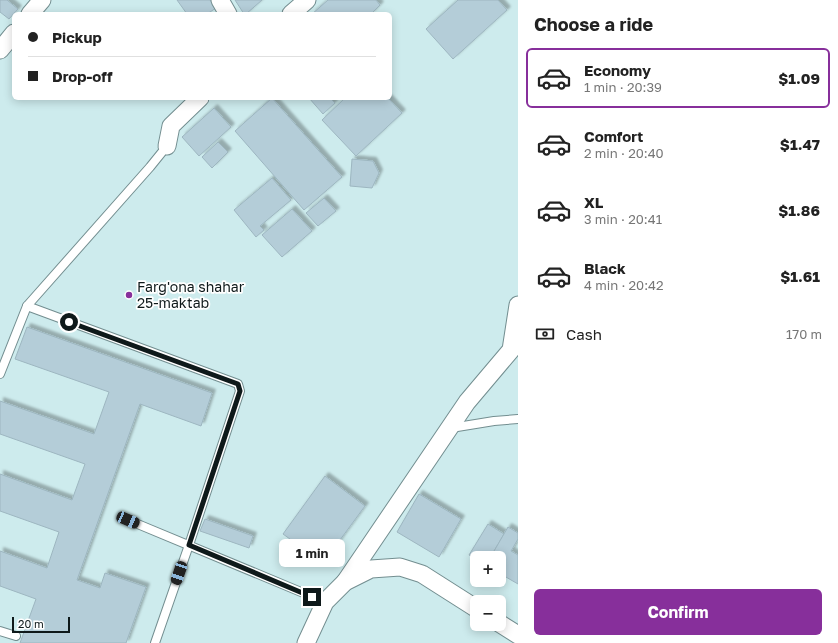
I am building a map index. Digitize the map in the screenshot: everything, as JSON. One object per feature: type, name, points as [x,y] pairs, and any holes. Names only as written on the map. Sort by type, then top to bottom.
[{"type":"street","points":[[32,12],[42,0]]},
{"type":"street","points":[[220,0],[227,12]]},
{"type":"street","points":[[293,12],[307,0]]},
{"type":"street","points":[[0,50],[12,35]]},
{"type":"street","points":[[167,146],[171,126],[198,100]]},
{"type":"street","points":[[306,643],[325,602],[345,582],[467,402],[511,350],[518,305]]},
{"type":"street","points":[[345,582],[371,569],[400,567],[422,574],[470,605]]},
{"type":"street","points":[[506,627],[518,635]]},
{"type":"lane","points":[[1,368],[27,306],[167,146]]},
{"type":"lane","points":[[27,306],[238,384],[240,391],[155,643]]},
{"type":"lane","points":[[448,429],[512,418],[518,419]]},
{"type":"lane","points":[[128,520],[325,602]]},
{"type":"lane","points":[[0,631],[16,636]]},
{"type":"building","points":[[0,0],[7,0],[18,9],[15,12],[12,12],[12,16],[9,19],[0,12]]},
{"type":"building","points":[[177,0],[210,0],[216,8],[210,12],[186,12]]},
{"type":"building","points":[[235,0],[262,0],[248,12],[243,12]]},
{"type":"building","points":[[328,0],[376,0],[380,5],[373,12],[314,12]]},
{"type":"building","points":[[458,0],[498,0],[507,10],[453,59],[426,29]]},
{"type":"building","points":[[270,100],[274,100],[342,177],[304,210],[235,131]]},
{"type":"building","points":[[311,100],[332,100],[335,103],[323,114]]},
{"type":"building","points":[[343,100],[390,100],[402,113],[356,156],[322,120]]},
{"type":"building","points":[[214,108],[231,127],[199,156],[182,137]]},
{"type":"building","points":[[218,142],[228,152],[212,168],[202,157]]},
{"type":"building","points":[[352,159],[373,161],[379,173],[372,188],[350,186]]},
{"type":"building","points":[[272,178],[291,200],[260,226],[264,230],[256,237],[234,210]]},
{"type":"building","points":[[324,198],[336,211],[318,226],[306,213]]},
{"type":"building","points":[[292,209],[312,231],[282,257],[262,235]]},
{"type":"building","points":[[27,327],[212,393],[201,426],[140,404],[77,580],[100,588],[105,573],[146,587],[126,643],[20,643],[36,599],[0,586],[0,551],[47,568],[59,532],[0,511],[0,474],[72,500],[85,464],[0,434],[0,401],[94,434],[109,392],[15,359]]},
{"type":"building","points":[[325,476],[365,506],[323,563],[283,534]]},
{"type":"building","points":[[419,494],[461,519],[439,557],[397,532]]},
{"type":"building","points":[[205,519],[253,536],[249,548],[200,531]]},
{"type":"building","points":[[488,524],[504,534],[494,551],[471,551]]},
{"type":"building","points":[[508,527],[518,533],[518,539],[511,551],[518,555],[518,584],[506,577],[506,551],[494,551]]},
{"type":"place","name":"Farg'ona shahar 25-maktab","points":[[129,295]]},
{"type":"route","points":[[69,322],[238,384],[240,391],[189,545],[312,597]]}]
